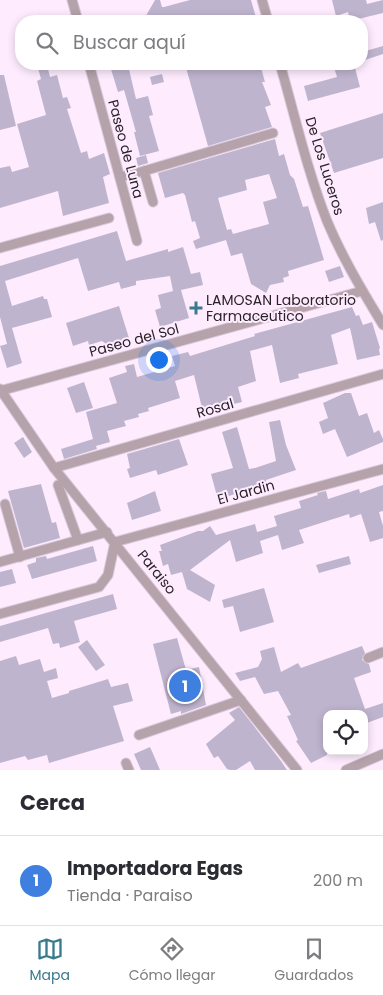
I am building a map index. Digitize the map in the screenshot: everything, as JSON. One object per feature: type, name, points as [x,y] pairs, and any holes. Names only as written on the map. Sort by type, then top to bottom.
[{"type":"street","points":[[72,0],[76,15]]},
{"type":"street","points":[[262,0],[266,15]]},
{"type":"street","name":"Paseo de Luna","points":[[91,70],[137,241]]},
{"type":"street","name":"De Los Luceros","points":[[282,70],[328,223],[362,291],[383,325]]},
{"type":"street","points":[[120,177],[274,133]]},
{"type":"street","points":[[144,171],[152,202]]},
{"type":"street","points":[[0,248],[108,218]]},
{"type":"street","name":"Paseo del Sol","points":[[0,390],[362,291]]},
{"type":"street","name":"Rosal","points":[[54,468],[383,374]]},
{"type":"street","name":"Paraiso","points":[[0,390],[54,468],[297,770]]},
{"type":"street","name":"El Jardin","points":[[115,542],[383,468]]},
{"type":"street","points":[[58,485],[78,540]]},
{"type":"street","points":[[5,504],[20,557]]},
{"type":"street","points":[[0,562],[107,532]]},
{"type":"street","points":[[0,614],[99,587],[108,575],[115,542]]},
{"type":"street","points":[[368,658],[383,652]]},
{"type":"street","points":[[138,735],[241,700]]},
{"type":"street","points":[[346,770],[383,754]]},
{"type":"building","points":[[155,0],[160,0],[162,7],[164,7],[190,0],[251,0],[255,15],[146,15]]},
{"type":"building","points":[[332,0],[366,0],[367,4],[383,0],[383,13],[368,17],[368,15],[349,15],[348,12],[336,15]]},
{"type":"building","points":[[383,46],[383,54],[368,59],[368,50]]},
{"type":"building","points":[[39,70],[48,70],[50,77],[57,75],[63,98],[67,97],[71,108],[67,109],[81,153],[87,151],[89,159],[104,153],[110,174],[103,177],[109,203],[63,216],[58,191],[0,208],[0,168],[10,166],[12,172],[29,167],[17,124],[46,115],[37,81],[41,79]]},
{"type":"building","points":[[111,70],[129,70],[136,99],[148,96],[153,115],[149,116],[159,151],[140,156],[134,132],[136,132],[124,90],[118,92]]},
{"type":"building","points":[[187,70],[262,70],[265,82],[262,82],[271,105],[265,107],[272,127],[208,146]]},
{"type":"building","points":[[335,70],[356,70],[360,87],[308,101],[304,86],[337,77]]},
{"type":"building","points":[[162,74],[164,82],[152,85],[150,77]]},
{"type":"building","points":[[0,75],[4,75],[16,126],[0,130]]},
{"type":"building","points":[[383,113],[383,158],[334,173],[320,133]]},
{"type":"building","points":[[275,139],[279,156],[284,154],[303,207],[308,206],[324,260],[288,271],[289,276],[283,278],[284,282],[270,285],[266,293],[251,284],[242,253],[231,256],[226,240],[196,249],[193,241],[200,238],[195,221],[192,222],[185,195],[183,193],[165,198],[158,173]],"holes":[[[269,174],[277,198],[263,202],[269,224],[233,234],[231,229],[227,230],[218,198],[247,190],[245,180]]]},
{"type":"building","points":[[146,155],[148,163],[138,166],[136,158]]},
{"type":"building","points":[[383,202],[383,240],[381,241],[375,222],[369,224],[366,208]]},
{"type":"building","points":[[117,231],[126,261],[168,249],[168,252],[183,247],[191,274],[200,272],[203,285],[181,290],[189,318],[160,327],[155,310],[161,308],[158,295],[173,291],[170,276],[136,281],[136,285],[121,289],[119,282],[88,291],[78,258],[5,281],[12,306],[43,296],[44,299],[47,299],[52,317],[12,328],[22,363],[7,368],[0,346],[7,344],[0,317],[0,266]]},
{"type":"building","points":[[340,266],[344,277],[329,282],[325,271]]},
{"type":"building","points":[[119,306],[129,338],[106,344],[102,341],[89,345],[88,341],[73,346],[66,323]]},
{"type":"building","points":[[352,307],[356,316],[359,315],[363,325],[372,322],[380,348],[380,355],[357,360],[350,328],[331,335],[338,364],[298,374],[299,378],[280,383],[272,345],[250,351],[256,381],[238,387],[242,402],[217,408],[216,404],[202,408],[194,375],[175,381],[180,398],[148,408],[149,411],[138,414],[139,417],[124,421],[126,426],[107,431],[110,442],[96,446],[97,449],[64,459],[61,449],[93,439],[86,412],[117,403],[109,378],[127,372],[125,366],[134,364],[137,377],[175,366],[172,356],[188,352],[190,356],[255,336],[254,334]]},
{"type":"building","points":[[84,382],[93,408],[76,413],[67,388]]},
{"type":"building","points":[[345,393],[351,393],[359,416],[367,413],[374,433],[379,430],[383,439],[383,442],[347,457],[335,429],[323,434],[319,422],[328,418],[323,403]]},
{"type":"building","points":[[280,420],[286,445],[296,470],[266,480],[267,485],[254,489],[254,487],[218,500],[211,474],[233,468],[222,432],[237,427],[249,469],[255,468],[276,461],[269,422]]},
{"type":"building","points":[[23,437],[32,452],[24,458],[14,443]]},
{"type":"building","points":[[179,439],[188,465],[158,475],[156,470],[130,478],[127,469],[130,468],[127,454]]},
{"type":"building","points":[[41,484],[52,523],[56,522],[60,538],[24,548],[8,491]]},
{"type":"building","points":[[383,485],[383,511],[379,512],[383,526],[383,538],[370,542],[361,514],[350,518],[349,514],[299,530],[304,543],[282,550],[278,535],[260,541],[263,553],[236,562],[230,540],[190,570],[215,585],[210,602],[187,589],[182,572],[171,575],[168,564],[163,566],[159,551],[162,551],[160,545],[198,531],[203,531],[210,526],[216,535],[255,524],[257,532],[277,526],[274,516],[301,508],[299,501],[318,495],[317,493],[326,491],[328,499],[359,489],[360,493]]},
{"type":"building","points":[[155,491],[161,511],[132,520],[127,503]]},
{"type":"building","points":[[93,546],[97,561],[32,579],[27,565],[36,562],[36,558],[46,556],[47,559]]},
{"type":"building","points":[[349,556],[351,564],[319,573],[316,565]]},
{"type":"building","points":[[12,569],[16,583],[0,587],[0,572]]},
{"type":"building","points":[[264,588],[274,622],[240,632],[233,606],[224,608],[222,600]]},
{"type":"building","points":[[113,594],[117,609],[74,621],[80,642],[60,648],[59,643],[53,644],[48,628],[0,642],[0,626]]},
{"type":"building","points":[[177,638],[186,670],[199,667],[206,705],[181,714],[181,711],[171,714],[153,644]]},
{"type":"building","points":[[87,640],[105,665],[96,671],[78,647]]},
{"type":"building","points":[[362,646],[365,653],[362,660],[369,664],[371,672],[354,678],[365,709],[383,703],[383,717],[368,723],[368,710],[323,710],[323,755],[327,755],[311,763],[296,741],[298,740],[287,716],[291,715],[278,691],[264,694],[255,677],[240,681],[235,673],[258,667],[262,659],[260,651],[274,647],[281,672],[298,663],[301,668]]},
{"type":"building","points":[[16,656],[19,665],[40,659],[44,672],[56,668],[58,678],[47,681],[52,698],[108,679],[111,687],[128,683],[133,701],[113,706],[124,741],[49,763],[47,755],[28,760],[25,756],[0,763],[0,661]]},
{"type":"building","points":[[239,707],[287,770],[255,770],[250,761],[236,770],[230,770],[227,769],[218,756],[214,758],[206,744],[235,720],[229,713]]},
{"type":"building","points":[[150,747],[160,770],[141,770],[134,754]]},
{"type":"place","name":"LAMOSAN Laboratorio Farmaceutico","points":[[196,308]]},
{"type":"place","name":"Importadora Egas","points":[[185,686]]}]
